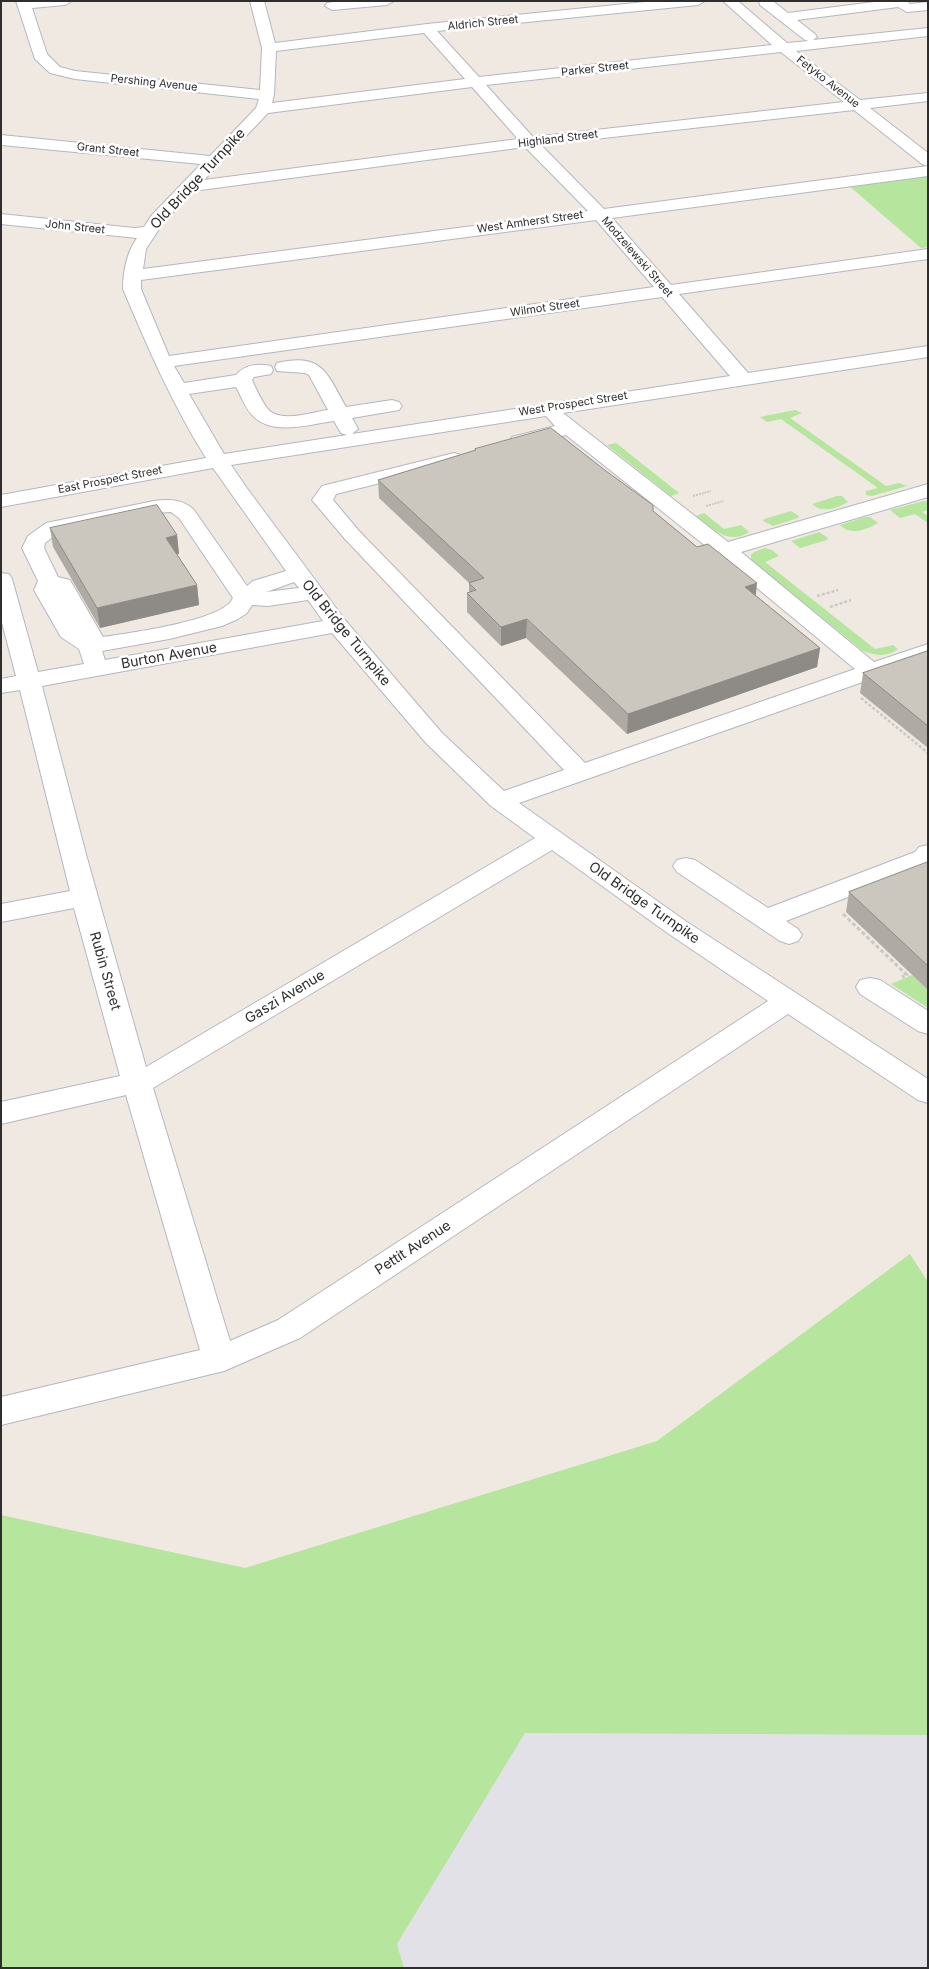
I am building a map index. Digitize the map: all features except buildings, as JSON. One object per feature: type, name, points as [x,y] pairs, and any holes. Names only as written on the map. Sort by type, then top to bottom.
[{"type":"street","points":[[23,3],[65,1]]},
{"type":"street","points":[[256,1],[269,48],[265,102]]},
{"type":"street","points":[[332,6],[387,1]]},
{"type":"street","name":"Aldrich Street","points":[[269,48],[427,28],[698,1]]},
{"type":"street","name":"Fetyko Avenue","points":[[730,1],[784,48],[928,161]]},
{"type":"street","points":[[765,2],[810,37]]},
{"type":"street","points":[[785,17],[828,18],[863,4],[899,2],[907,8],[928,6]]},
{"type":"street","name":"Pershing Avenue","points":[[23,3],[40,56],[55,70],[75,75],[265,102]]},
{"type":"street","name":"Modzelewski Street","points":[[427,28],[529,142],[599,213],[742,378]]},
{"type":"street","name":"Parker Street","points":[[265,102],[475,82],[928,32]]},
{"type":"street","name":"Highland Street","points":[[189,187],[529,142],[928,96]]},
{"type":"street","name":"Old Bridge Turnpike","points":[[265,102],[215,161],[157,220],[138,249],[132,276],[132,289],[163,362],[218,461],[237,490],[336,625],[434,738],[500,801],[552,840],[678,928],[928,1093]]},
{"type":"street","name":"Grant Street","points":[[1,140],[215,161]]},
{"type":"street","name":"West Amherst Street","points":[[132,276],[928,171]]},
{"type":"street","name":"John Street","points":[[1,219],[134,233],[149,231]]},
{"type":"street","name":"Wilmot Street","points":[[163,362],[928,254]]},
{"type":"street","name":"West Prospect Street","points":[[218,461],[742,378],[928,351]]},
{"type":"street","points":[[284,367],[309,367],[317,372],[354,439]]},
{"type":"street","points":[[177,390],[242,380],[248,372],[264,370]]},
{"type":"street","points":[[242,380],[260,413],[269,420],[286,422],[392,406]]},
{"type":"street","points":[[546,409],[725,550],[870,671]]},
{"type":"street","points":[[498,447],[569,428]]},
{"type":"street","points":[[471,454],[329,490],[322,500],[352,536],[580,772]]},
{"type":"street","name":"East Prospect Street","points":[[1,501],[218,461]]},
{"type":"street","points":[[725,550],[928,490]]},
{"type":"street","points":[[39,493],[53,527]]},
{"type":"street","points":[[97,669],[89,646],[70,632],[45,590],[49,581],[33,548],[35,540],[53,527],[154,507],[170,505],[180,508],[187,514],[244,598]]},
{"type":"street","points":[[89,646],[211,622],[239,609],[244,598],[261,586],[298,574]]},
{"type":"street","name":"Rubin Street","points":[[1,580],[30,681],[84,897],[136,1082],[219,1359]]},
{"type":"street","points":[[244,598],[268,599],[313,593]]},
{"type":"street","name":"Burton Avenue","points":[[1,686],[336,625]]},
{"type":"street","points":[[500,801],[928,652]]},
{"type":"street","name":"Gaszi Avenue","points":[[1,1113],[146,1080],[552,840]]},
{"type":"street","points":[[765,919],[924,858],[928,853]]},
{"type":"street","points":[[686,866],[789,935]]},
{"type":"street","points":[[1,913],[84,897]]},
{"type":"street","points":[[870,986],[928,1024]]},
{"type":"street","name":"Pettit Avenue","points":[[1,1412],[219,1359],[289,1329],[788,1001]]},
{"type":"path","points":[[685,498],[712,491]]},
{"type":"path","points":[[698,508],[724,501]]},
{"type":"path","points":[[815,597],[838,590]]},
{"type":"path","points":[[828,607],[851,600]]},
{"type":"path","points":[[858,695],[928,753]]},
{"type":"path","points":[[838,909],[907,975],[898,978]]},
{"type":"shaded area","points":[[525,1733],[928,1735],[928,1968],[404,1968],[397,1944]]},
{"type":"green space","points":[[928,175],[928,247],[921,248],[848,185]]},
{"type":"green space","points":[[795,410],[802,413],[790,418],[886,486],[899,483],[907,486],[872,496],[866,495],[866,491],[878,488],[781,419],[767,422],[760,417]]},
{"type":"green space","points":[[616,443],[679,493],[671,496],[607,445]]},
{"type":"green space","points":[[842,496],[848,502],[835,508],[825,509],[820,509],[812,504]]},
{"type":"green space","points":[[928,501],[928,510],[922,512],[928,516],[928,523],[915,514],[900,518],[890,510]]},
{"type":"green space","points":[[791,511],[799,516],[798,518],[773,526],[763,521],[764,519]]},
{"type":"green space","points":[[704,513],[724,529],[741,525],[749,532],[734,537],[721,534],[696,516]]},
{"type":"green space","points":[[870,517],[878,523],[859,531],[849,530],[840,525]]},
{"type":"green space","points":[[819,532],[828,538],[827,540],[800,548],[791,541]]},
{"type":"green space","points":[[765,548],[772,550],[779,556],[765,562],[875,649],[893,645],[898,649],[881,655],[863,651],[751,560],[751,555],[754,552]]},
{"type":"green space","points":[[912,975],[928,990],[928,1008],[891,984]]},
{"type":"green space","points":[[910,1254],[928,1282],[928,1735],[525,1733],[397,1944],[404,1968],[1,1968],[1,1515],[245,1568],[657,1441]]}]
